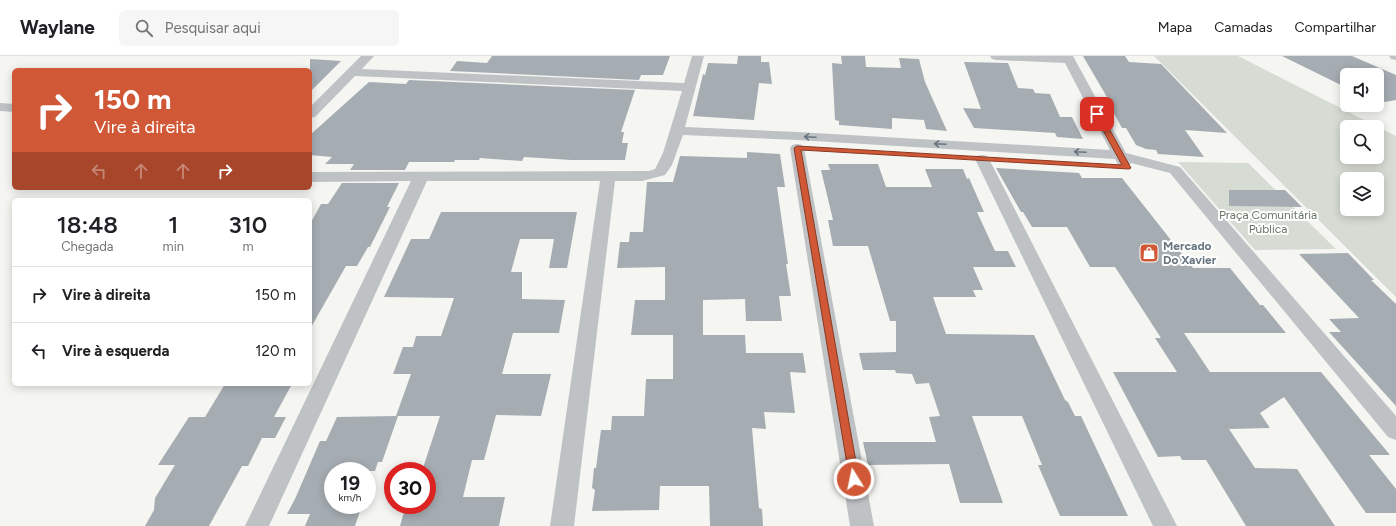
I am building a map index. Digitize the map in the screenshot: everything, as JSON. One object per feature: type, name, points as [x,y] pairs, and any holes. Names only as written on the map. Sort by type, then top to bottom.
[{"type":"street","points":[[312,112],[368,56]]},
{"type":"street","points":[[312,177],[608,176],[649,175],[660,172],[663,169],[676,137],[698,56]]},
{"type":"street","points":[[996,56],[1068,58],[1118,155],[1127,168]]},
{"type":"street","points":[[353,72],[689,87]]},
{"type":"street","points":[[0,107],[12,108]]},
{"type":"street","points":[[676,137],[867,146],[1118,155],[1152,165],[1170,168],[1177,171],[1396,431]]},
{"type":"street","points":[[676,137],[797,148],[867,146],[982,159],[1127,168],[1152,165]]},
{"type":"street","points":[[797,148],[862,526]]},
{"type":"street","points":[[982,159],[1165,526]]},
{"type":"street","points":[[562,526],[608,176]]},
{"type":"street","points":[[257,526],[422,177]]},
{"type":"green space","points":[[1154,56],[1238,56],[1340,108],[1340,112],[1349,112],[1364,120],[1340,120],[1340,164],[1384,164],[1384,130],[1396,136],[1396,297]]},
{"type":"green space","name":"Praça Comunitária Pública","points":[[1178,162],[1248,163],[1336,249],[1255,250]]},
{"type":"building","points":[[492,56],[670,56],[663,75],[641,75],[639,80],[450,71],[457,61],[487,63]]},
{"type":"building","points":[[738,56],[761,56],[761,62],[769,62],[772,84],[759,83],[754,120],[693,116],[703,74],[705,75],[708,63],[737,64]]},
{"type":"building","points":[[841,56],[865,56],[866,67],[901,68],[899,58],[919,59],[925,82],[947,131],[926,129],[924,120],[892,118],[892,129],[839,125],[839,121],[835,120],[832,63],[842,64]]},
{"type":"building","points":[[1083,56],[1125,56],[1129,62],[1161,64],[1227,133],[1185,130],[1204,157],[1158,154],[1156,150],[1146,149],[1136,145],[1126,128],[1122,128],[1109,104],[1111,104]]},
{"type":"building","points":[[1282,56],[1352,56],[1380,68],[1340,68],[1340,85]]},
{"type":"building","points":[[310,59],[341,61],[312,90],[312,68],[310,68]]},
{"type":"building","points":[[964,62],[1008,63],[1018,88],[1033,89],[1035,93],[1050,94],[1060,117],[1072,117],[1083,139],[1057,137],[1055,133],[974,128],[963,108],[981,109]]},
{"type":"building","points":[[1384,70],[1396,75],[1396,100],[1385,102]]},
{"type":"building","points":[[409,80],[635,90],[621,132],[624,132],[622,143],[628,143],[625,160],[571,160],[524,157],[522,161],[480,158],[479,160],[455,160],[454,162],[409,162],[405,170],[350,170],[354,164],[325,164],[332,157],[312,155],[312,133],[369,82],[406,84]]},
{"type":"building","points":[[747,152],[780,154],[785,187],[777,187],[791,296],[779,296],[782,321],[746,321],[745,299],[703,300],[703,335],[745,335],[746,353],[803,353],[806,373],[790,372],[795,413],[764,412],[766,429],[752,428],[759,508],[762,509],[763,526],[710,526],[709,486],[660,486],[659,510],[592,511],[595,490],[592,488],[594,468],[596,468],[601,430],[611,430],[612,416],[644,416],[646,379],[673,379],[673,335],[631,335],[635,300],[665,300],[665,267],[617,268],[620,242],[629,242],[630,232],[643,232],[647,182],[673,182],[680,156],[747,158]]},
{"type":"building","points":[[828,164],[878,164],[886,187],[932,187],[925,169],[963,169],[967,179],[969,178],[984,212],[977,212],[995,251],[1008,251],[1016,267],[973,267],[983,290],[973,290],[976,297],[933,297],[946,334],[1034,335],[1065,400],[1068,402],[1075,416],[1081,416],[1128,516],[1060,516],[1038,465],[1042,465],[1022,416],[972,416],[1003,503],[960,503],[949,464],[868,465],[863,442],[936,442],[929,417],[940,416],[929,383],[916,384],[912,374],[896,373],[895,370],[863,370],[859,353],[896,352],[896,321],[890,321],[868,246],[833,246],[828,220],[833,220],[821,170],[830,170]]},
{"type":"building","points":[[996,168],[1079,173],[1082,178],[1122,178],[1193,268],[1230,268],[1260,305],[1263,305],[1286,333],[1184,333],[1210,372],[1321,372],[1390,455],[1369,455],[1396,489],[1396,513],[1366,513],[1284,397],[1260,413],[1270,428],[1229,429],[1255,468],[1297,469],[1335,526],[1246,526],[1206,460],[1182,460],[1180,456],[1158,457],[1113,372],[1177,372],[1155,338],[1161,338],[1115,267],[1090,267],[1067,227],[1032,227],[1023,212],[1021,212]]},
{"type":"building","points":[[342,183],[399,183],[387,207],[390,207],[370,247],[368,247],[357,266],[346,266],[312,326],[312,220],[321,204],[328,204]]},
{"type":"building","points":[[1229,190],[1285,190],[1302,207],[1229,206]]},
{"type":"building","points":[[441,212],[577,212],[567,268],[549,268],[554,239],[520,239],[511,272],[522,272],[522,299],[565,300],[559,333],[513,333],[502,374],[551,374],[541,416],[496,415],[484,460],[472,460],[463,497],[505,497],[499,526],[400,526],[403,514],[436,514],[436,462],[425,462],[440,416],[398,416],[382,462],[378,462],[376,468],[376,462],[324,462],[324,514],[359,514],[355,526],[305,526],[310,514],[287,514],[320,441],[326,441],[337,417],[396,416],[411,374],[393,374],[403,347],[413,347],[416,336],[441,336],[454,298],[384,297],[411,239],[429,239]]},
{"type":"building","points":[[1348,253],[1374,280],[1371,280],[1396,304],[1396,406],[1329,332],[1341,332],[1329,319],[1359,318],[1299,254]]},
{"type":"building","points":[[224,386],[291,386],[274,417],[286,417],[275,438],[262,438],[248,466],[242,466],[209,526],[145,526],[154,510],[155,498],[175,465],[158,465],[189,417],[205,417]]},
{"type":"place","name":"Mercado Do Xavier","points":[[1149,253]]},
{"type":"route","points":[[854,479],[797,148],[1127,168],[1118,155],[1097,114]]}]
